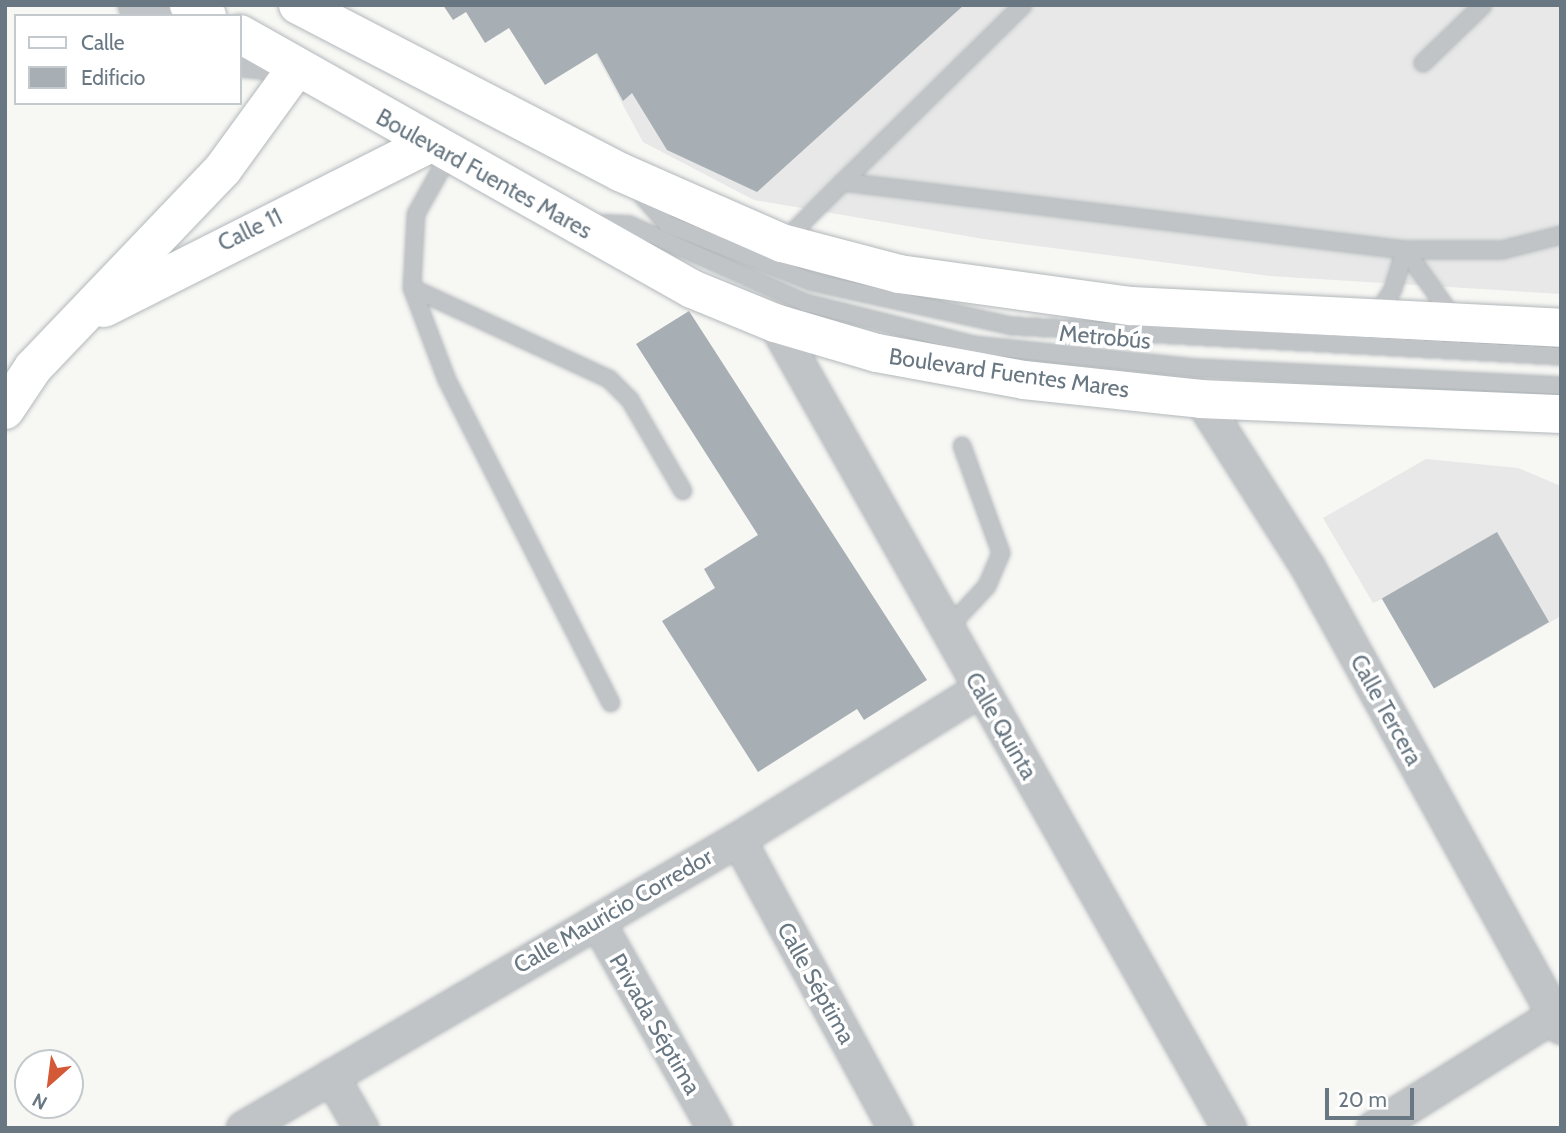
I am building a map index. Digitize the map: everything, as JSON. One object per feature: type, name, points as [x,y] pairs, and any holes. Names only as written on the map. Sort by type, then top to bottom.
[{"type":"main road","points":[[189,5],[205,14]]},
{"type":"main road","points":[[298,5],[620,172],[782,243],[993,291],[1374,318],[1561,328]]},
{"type":"main road","name":"Boulevard Fuentes Mares","points":[[242,35],[564,221],[692,289],[775,323],[948,367],[1201,399],[1561,414]]},
{"type":"main road","name":"Calle 11","points":[[5,410],[75,324],[223,169],[293,65]]},
{"type":"main road","name":"Calle 11","points":[[75,324],[212,248],[439,150]]},
{"type":"street","points":[[138,5],[154,14]]},
{"type":"street","points":[[242,57],[293,65]]},
{"type":"street","name":"Calle Quinta","points":[[775,323],[1229,1128]]},
{"type":"street","name":"Calle Tercera","points":[[1201,399],[1307,566],[1557,1021]]},
{"type":"street","name":"Calle Mauricio Corredor","points":[[243,1128],[738,839],[980,689]]},
{"type":"street","name":"Calle Séptima","points":[[738,839],[895,1128]]},
{"type":"street","name":"Privada Séptima","points":[[597,920],[714,1128]]},
{"type":"street","points":[[1373,1128],[1557,1021]]},
{"type":"street","points":[[331,1076],[360,1128]]},
{"type":"lane","points":[[782,243],[1023,5]]},
{"type":"lane","points":[[1423,63],[1483,5]]},
{"type":"lane","points":[[439,150],[416,214],[412,288],[447,380],[611,703]]},
{"type":"lane","points":[[620,172],[667,224],[711,245],[812,282],[914,308],[1012,326],[1150,338],[1561,356]]},
{"type":"lane","points":[[843,182],[1405,250],[1502,250],[1561,235]]},
{"type":"lane","name":"Metrobús","points":[[564,221],[630,225],[806,303],[975,345],[1199,368],[1561,386]]},
{"type":"lane","points":[[1374,318],[1393,289],[1405,250]]},
{"type":"lane","points":[[1405,250],[1457,321]]},
{"type":"lane","points":[[412,288],[608,379],[631,400],[683,491]]},
{"type":"lane","points":[[946,630],[987,586],[1001,554],[962,446]]},
{"type":"shaded area","points":[[569,5],[1561,5],[1561,294],[1270,276],[984,239],[754,200],[643,142]]},
{"type":"shaded area","points":[[1426,459],[1518,468],[1561,486],[1561,616],[1435,688],[1382,599],[1373,603],[1323,518]]},
{"type":"building","points":[[443,5],[964,5],[757,192],[667,150],[632,93],[623,101],[597,53],[545,85],[509,28],[485,43],[466,12],[453,20]]},
{"type":"building","points":[[689,311],[927,680],[864,720],[857,709],[758,772],[662,621],[715,588],[704,569],[758,535],[636,344]]},
{"type":"building","points":[[1497,532],[1549,622],[1434,689],[1382,598]]}]
